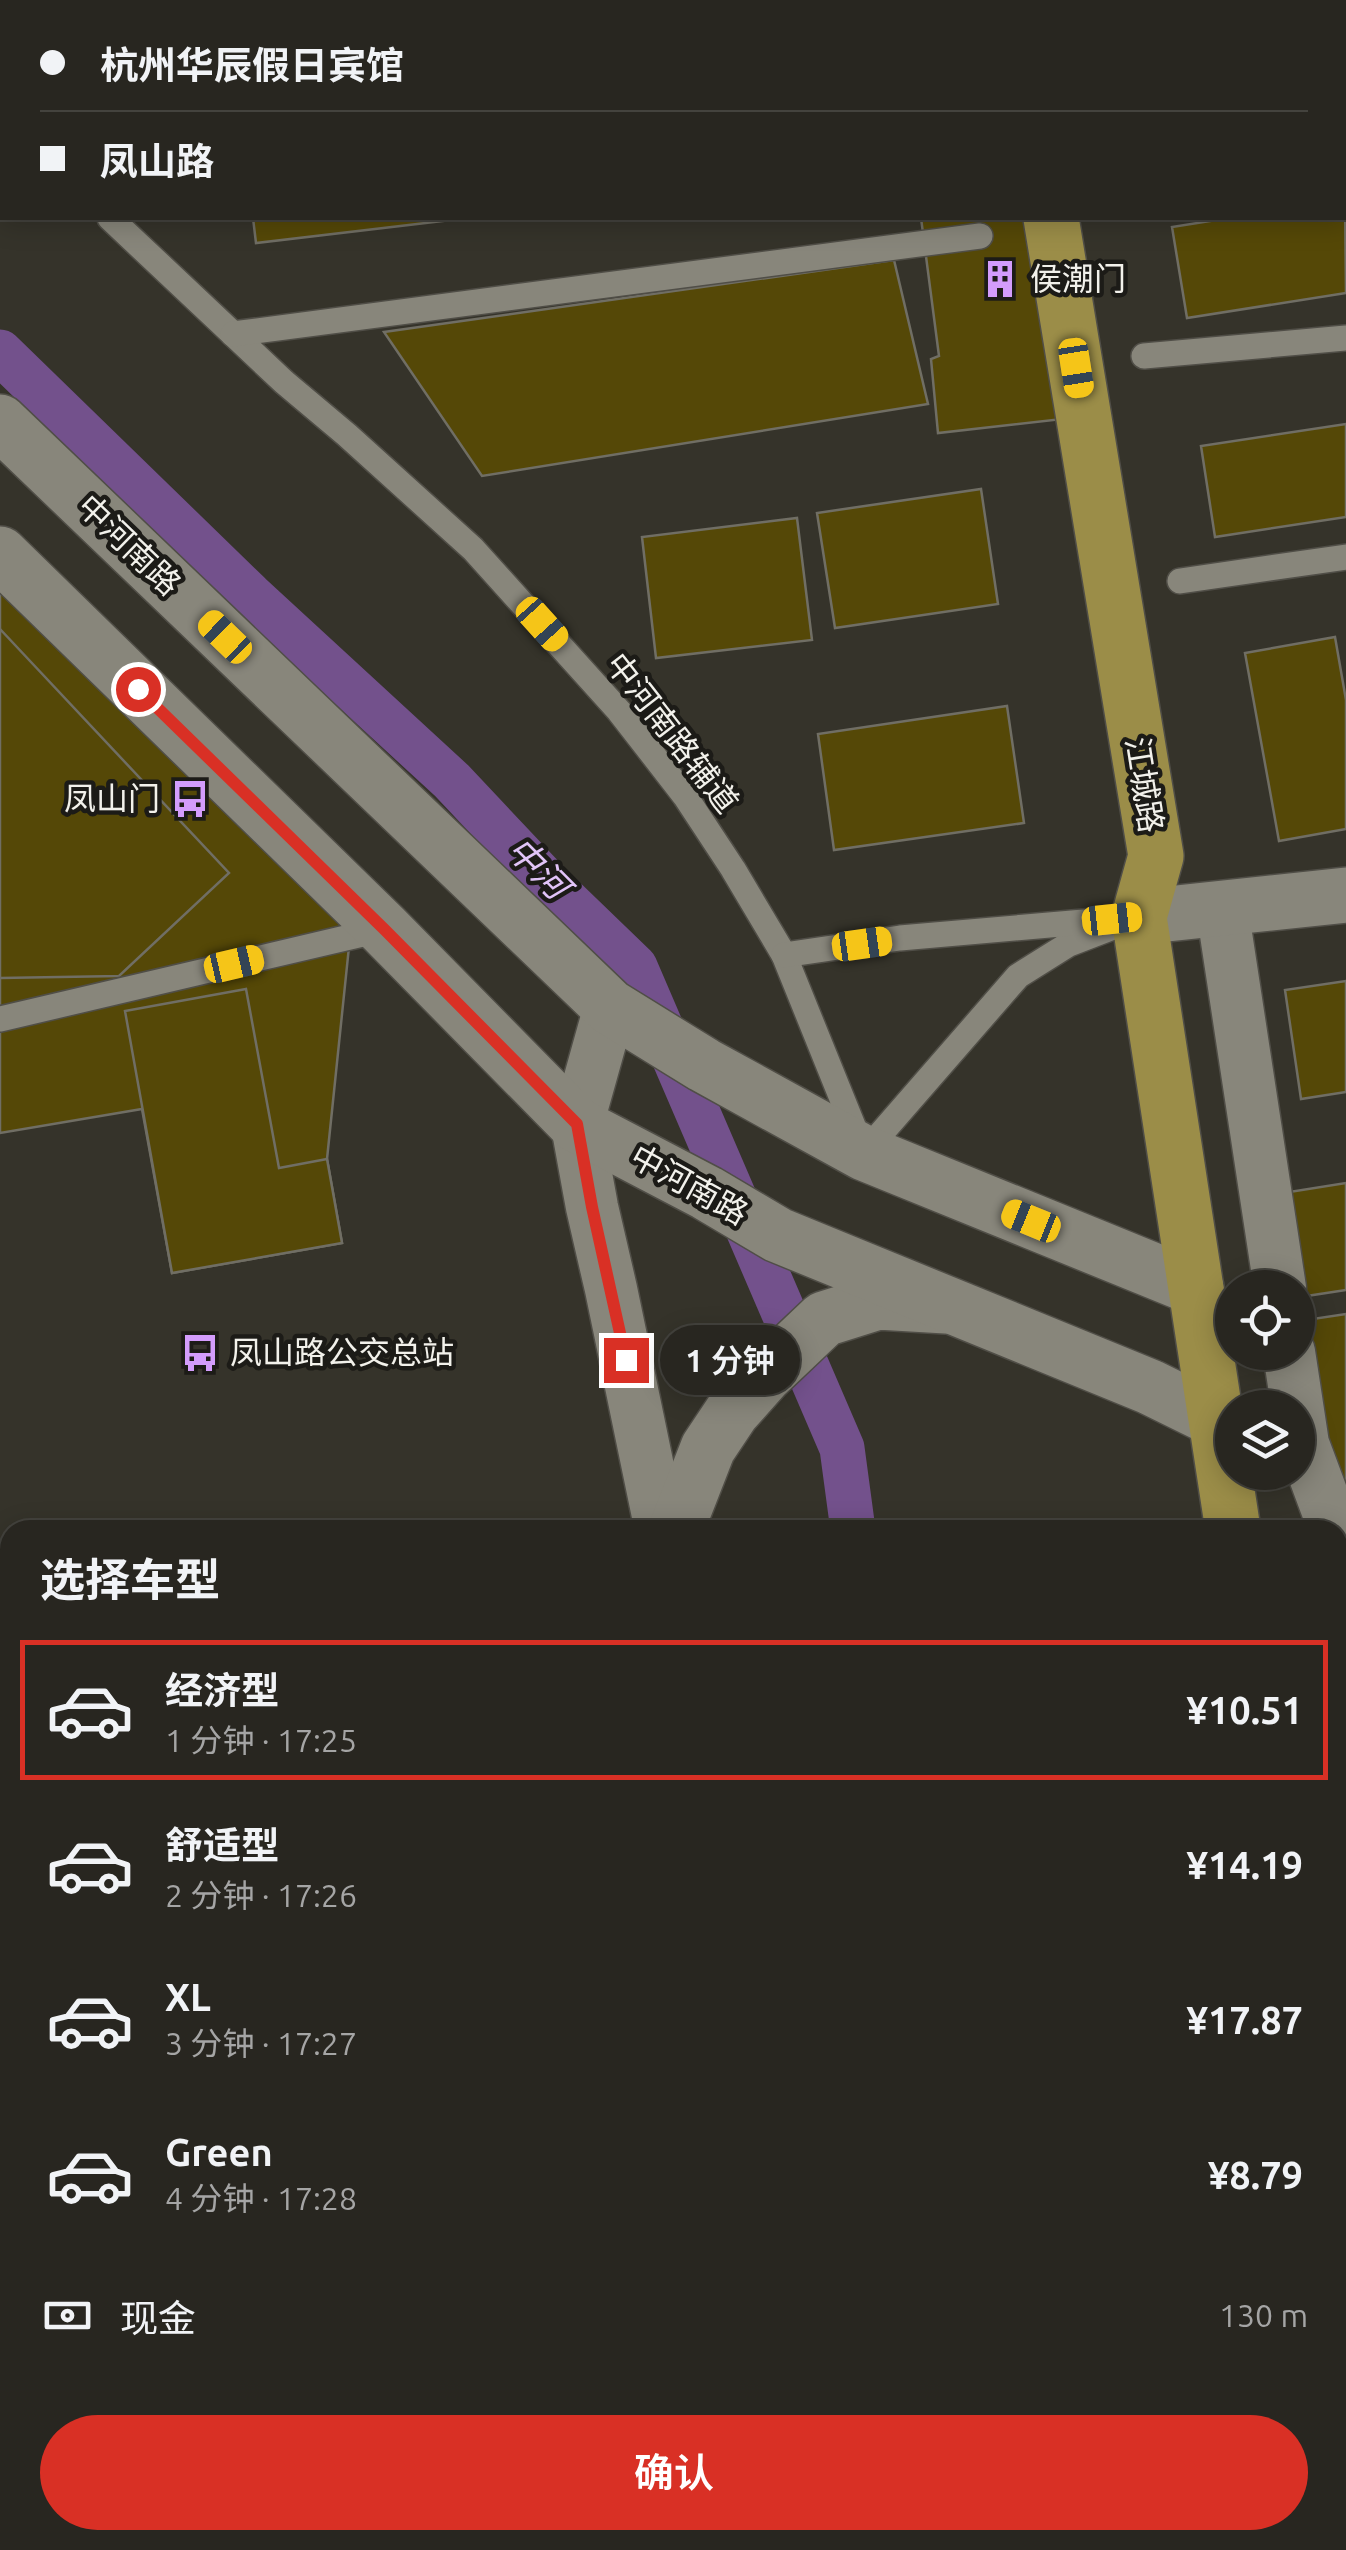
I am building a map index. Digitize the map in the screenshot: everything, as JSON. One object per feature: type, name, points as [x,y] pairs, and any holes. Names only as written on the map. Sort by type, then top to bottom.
[{"type":"main road","name":"江城路","points":[[1051,220],[1156,856],[1139,916],[1215,1407]]},
{"type":"main road","name":"中河南路","points":[[0,422],[621,1014],[864,1153],[1196,1288]]},
{"type":"main road","name":"中河南路","points":[[0,554],[384,929],[577,1124],[778,1235],[1150,1387],[1215,1419]]},
{"type":"main road","points":[[1139,916],[1346,895]]},
{"type":"main road","points":[[680,1520],[708,1448],[732,1412],[764,1375],[824,1319],[878,1302],[956,1307]]},
{"type":"main road","name":"江城路","points":[[1227,1490],[1232,1520]]},
{"type":"street","points":[[1222,908],[1277,1270]]},
{"type":"street","points":[[621,1014],[577,1124],[660,1520]]},
{"type":"street","points":[[1293,1370],[1303,1444],[1331,1520]]},
{"type":"lane","name":"中河南路辅道","points":[[112,220],[472,549],[619,711],[685,796],[784,955],[864,1153]]},
{"type":"lane","points":[[233,334],[980,236]]},
{"type":"lane","points":[[1144,356],[1346,338]]},
{"type":"lane","points":[[1180,581],[1346,557]]},
{"type":"lane","points":[[784,955],[900,938],[1139,916]]},
{"type":"lane","points":[[864,1153],[1018,976],[1069,944],[1139,916]]},
{"type":"lane","points":[[0,1019],[384,929]]},
{"type":"building","points":[[253,220],[451,220],[256,243]]},
{"type":"building","name":"侯潮门","points":[[921,220],[1064,220],[1098,415],[938,433],[931,359],[939,356]]},
{"type":"building","points":[[1216,220],[1345,220],[1346,293],[1187,318],[1172,227]]},
{"type":"building","points":[[894,260],[928,404],[482,476],[384,332]]},
{"type":"building","points":[[1346,424],[1346,517],[1215,537],[1201,446]]},
{"type":"building","points":[[981,489],[998,604],[835,628],[817,513]]},
{"type":"building","points":[[797,518],[812,640],[656,658],[642,537]]},
{"type":"building","points":[[0,554],[384,929],[350,937],[327,1159],[342,1243],[172,1273],[142,1109],[0,1133]]},
{"type":"building","points":[[0,629],[229,873],[119,976],[0,978]]},
{"type":"building","points":[[1335,637],[1346,700],[1346,829],[1279,841],[1245,653]]},
{"type":"building","points":[[1007,706],[1024,823],[834,850],[818,734]]},
{"type":"building","points":[[1346,981],[1346,1092],[1301,1099],[1285,990]]},
{"type":"building","points":[[246,989],[279,1168],[327,1159],[342,1243],[172,1273],[125,1011]]},
{"type":"building","points":[[1346,1183],[1346,1290],[1315,1295],[1315,1270],[1296,1270],[1283,1193]]},
{"type":"building","points":[[1346,1314],[1346,1520],[1334,1520],[1313,1370],[1315,1319]]},
{"type":"waterway","name":"中河","points":[[0,352],[250,595],[452,781],[549,884],[635,967],[842,1448],[852,1520]]},
{"type":"place","name":"侯潮门","points":[[1000,279]]},
{"type":"place","name":"凤山门","points":[[190,799]]},
{"type":"place","name":"凤山路公交总站","points":[[200,1353]]},
{"type":"route","points":[[138,689],[577,1124],[626,1360]]}]
